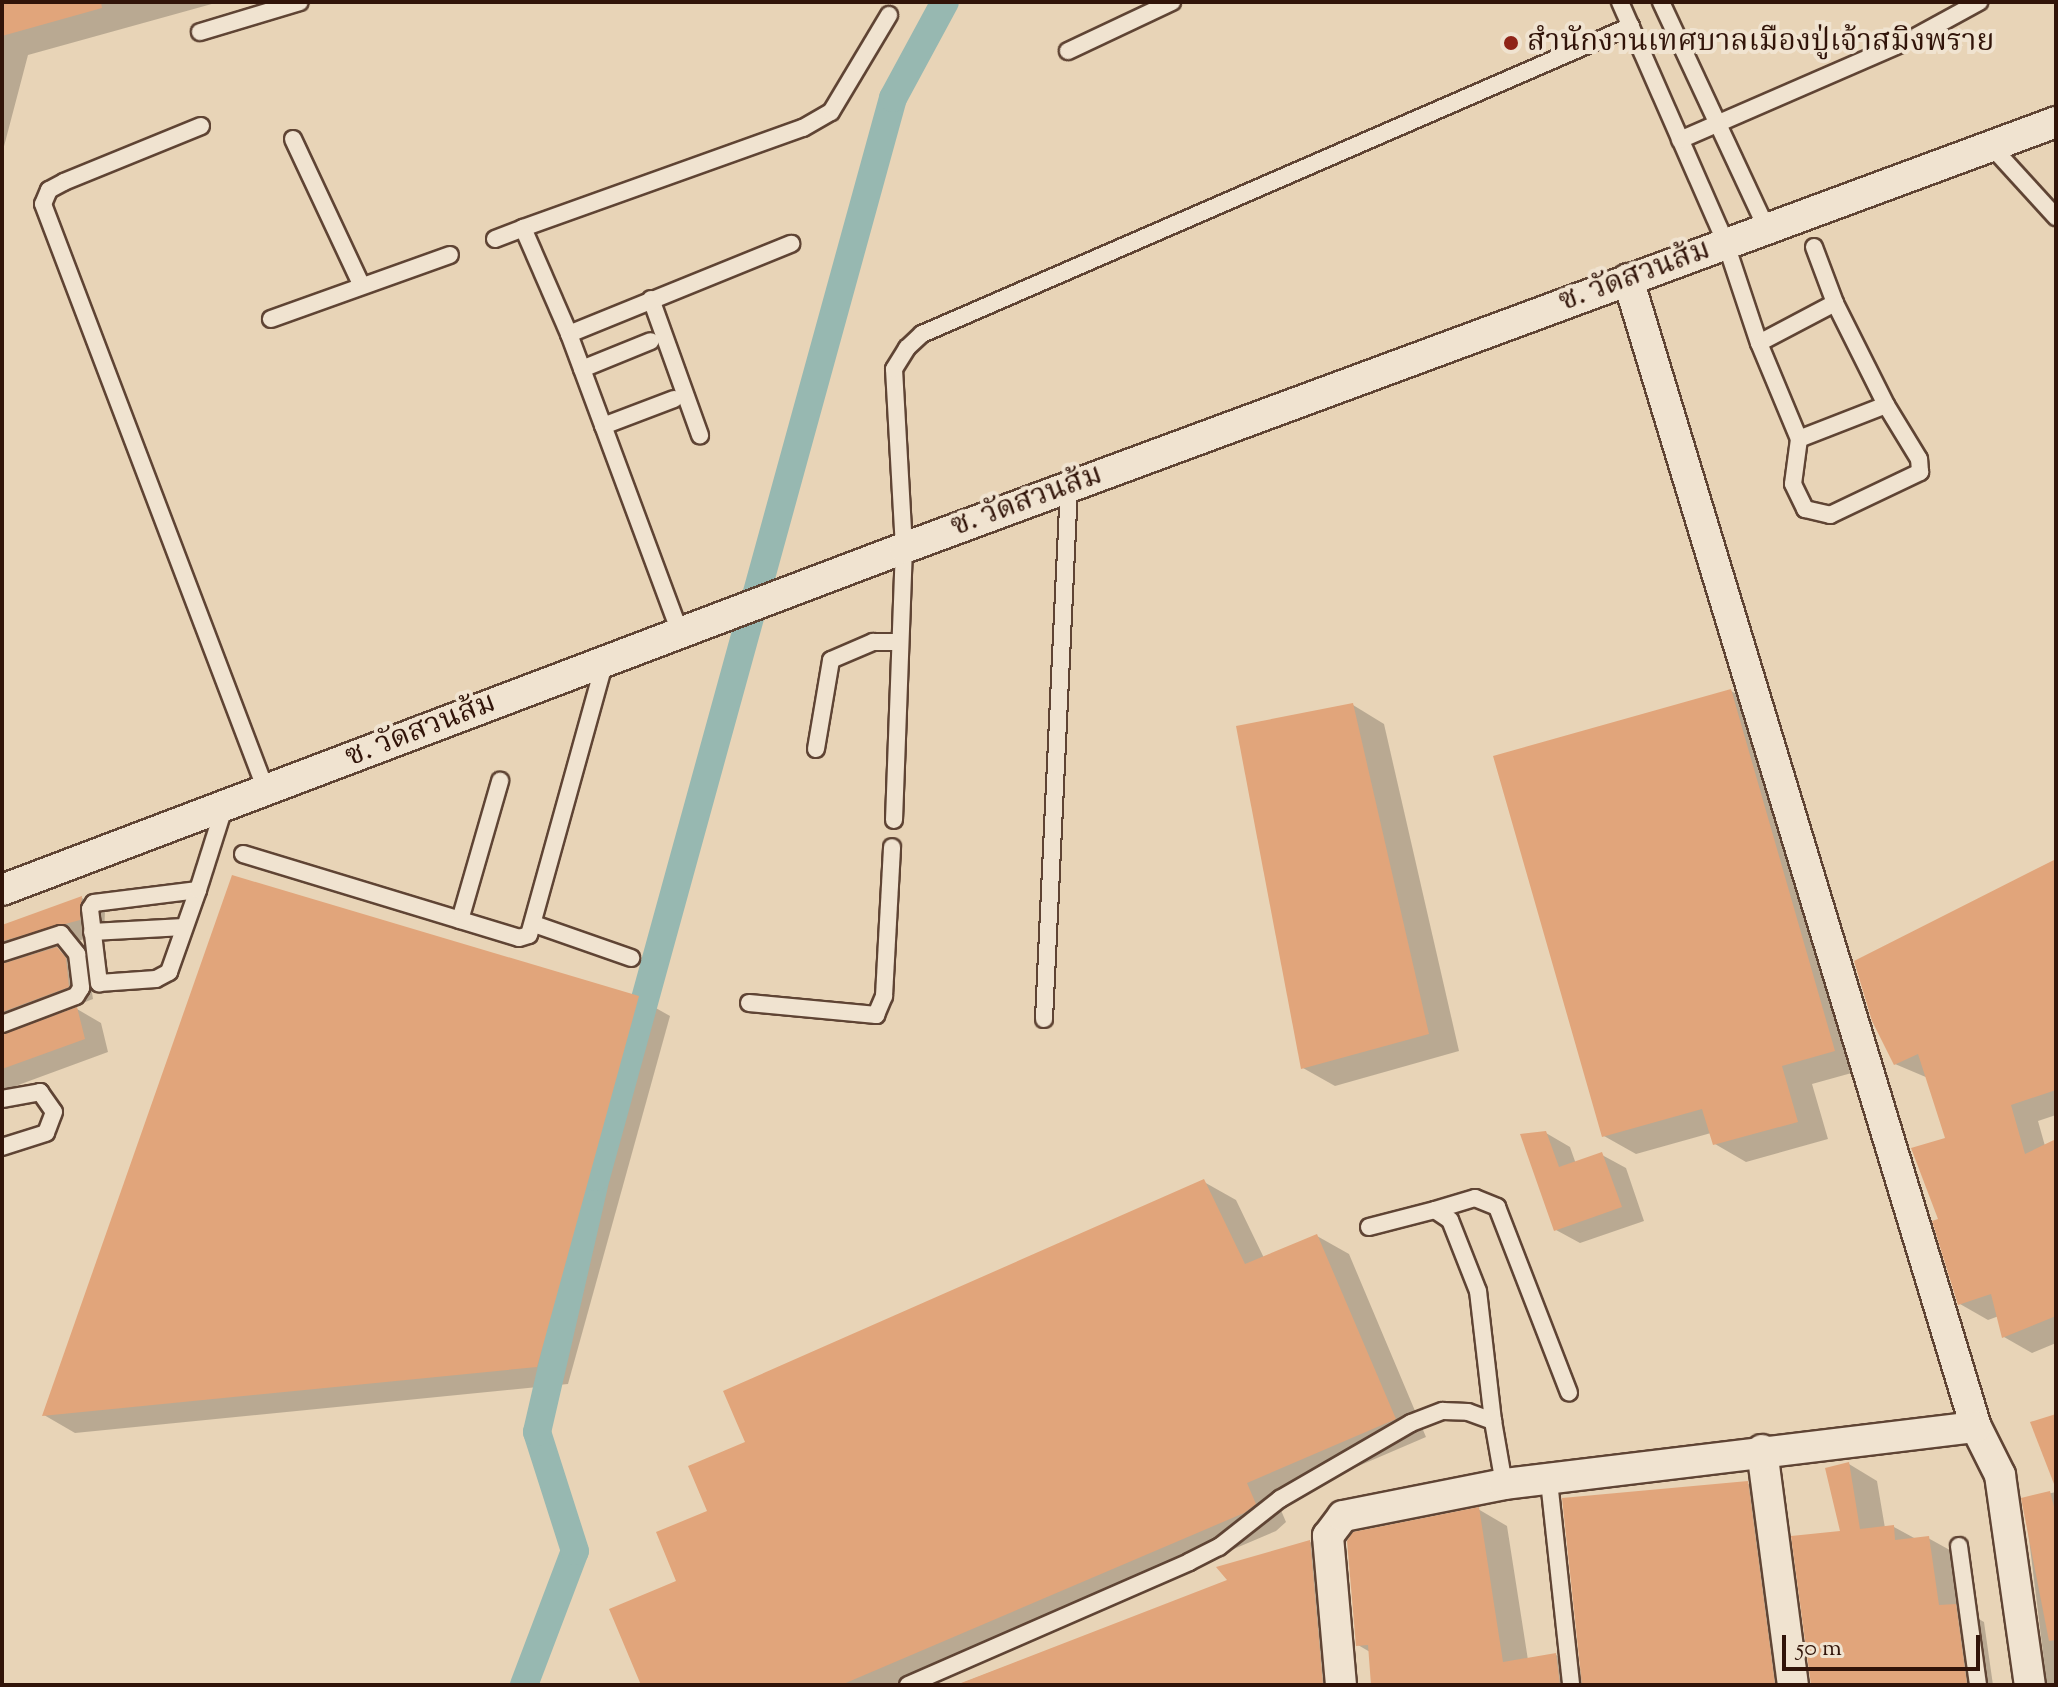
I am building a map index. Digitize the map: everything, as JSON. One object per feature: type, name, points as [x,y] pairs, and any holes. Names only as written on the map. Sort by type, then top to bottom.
[{"type":"street","name":"ซ. วัดสวนส้ม","points":[[2,890],[782,597],[904,548],[2056,122]]},
{"type":"street","points":[[1628,279],[1976,1427],[2000,1475],[2030,1685]]},
{"type":"street","points":[[1341,1685],[1328,1536],[1334,1525],[1365,1508],[1504,1484],[1549,1481],[1762,1450],[1976,1427]]},
{"type":"street","points":[[1762,1450],[1793,1685]]},
{"type":"lane","points":[[200,32],[300,2]]},
{"type":"lane","points":[[1068,51],[1172,2]]},
{"type":"lane","points":[[1620,2],[1726,244],[1759,343],[1799,439],[1792,465],[1798,499],[1815,515],[1830,515],[1920,472],[1919,459],[1886,405],[1835,303],[1814,247]]},
{"type":"lane","points":[[1661,2],[1767,229]]},
{"type":"lane","points":[[1917,36],[1979,2]]},
{"type":"lane","points":[[495,239],[822,117],[855,79],[889,15]]},
{"type":"lane","points":[[894,820],[904,548],[894,369],[922,334],[1631,26]]},
{"type":"lane","points":[[1680,140],[1898,45]]},
{"type":"lane","points":[[201,126],[64,182],[49,190],[43,204],[266,790]]},
{"type":"lane","points":[[293,139],[362,286]]},
{"type":"lane","points":[[1992,147],[2056,217]]},
{"type":"lane","points":[[523,228],[569,334],[680,633]]},
{"type":"lane","points":[[569,334],[791,244]]},
{"type":"lane","points":[[271,319],[450,255]]},
{"type":"lane","points":[[651,299],[700,435]]},
{"type":"lane","points":[[1759,343],[1835,303]]},
{"type":"lane","points":[[582,369],[651,341]]},
{"type":"lane","points":[[603,426],[674,399]]},
{"type":"lane","points":[[1799,439],[1886,405]]},
{"type":"lane","points":[[1044,1019],[1069,487]]},
{"type":"lane","points":[[816,749],[831,660],[873,642],[900,642]]},
{"type":"lane","points":[[243,854],[519,938],[534,924],[605,661]]},
{"type":"lane","points":[[460,920],[500,781]]},
{"type":"lane","points":[[198,890],[94,903],[94,971],[105,987],[165,976],[198,890],[225,805]]},
{"type":"lane","points":[[749,1003],[876,1015],[884,996],[892,847]]},
{"type":"lane","points":[[534,924],[631,958]]},
{"type":"lane","points":[[92,932],[184,927]]},
{"type":"lane","points":[[2,953],[61,934],[77,954],[81,988],[76,996],[2,1024]]},
{"type":"lane","points":[[2,1099],[40,1092],[54,1112],[46,1133],[2,1147]]},
{"type":"lane","points":[[1369,1227],[1475,1198],[1497,1207],[1569,1393]]},
{"type":"lane","points":[[1435,1210],[1450,1220],[1464,1246],[1478,1291],[1493,1421],[1504,1484]]},
{"type":"lane","points":[[908,1685],[1219,1547],[1280,1499],[1411,1423],[1443,1411],[1493,1421]]},
{"type":"lane","points":[[1549,1481],[1571,1685]]},
{"type":"lane","points":[[1959,1546],[1978,1685]]},
{"type":"building","points":[[2,2],[101,2],[102,8],[2,36]]},
{"type":"building","points":[[1731,689],[1835,1051],[1782,1066],[1798,1122],[1713,1145],[1702,1109],[1602,1137],[1493,756]]},
{"type":"building","points":[[1353,703],[1429,1034],[1301,1069],[1236,726]]},
{"type":"building","points":[[2056,859],[2056,1090],[2011,1105],[2025,1154],[2056,1139],[2056,1316],[2002,1338],[1991,1294],[1958,1305],[1932,1221],[1938,1219],[1911,1148],[1945,1138],[1918,1054],[1894,1065],[1872,1021],[1854,961]]},
{"type":"building","points":[[232,875],[639,996],[537,1367],[42,1416]]},
{"type":"building","points":[[82,896],[80,920],[2,941],[2,925]]},
{"type":"building","points":[[57,947],[66,958],[69,987],[2,1012],[2,964]]},
{"type":"building","points":[[77,1007],[85,1039],[2,1069],[2,1035]]},
{"type":"building","points":[[1546,1131],[1559,1167],[1602,1152],[1622,1207],[1554,1231],[1520,1134]]},
{"type":"building","points":[[1204,1179],[1245,1264],[1317,1234],[1396,1419],[1247,1483],[1256,1504],[1244,1513],[841,1685],[641,1685],[609,1609],[676,1581],[656,1532],[707,1511],[688,1466],[745,1442],[723,1391]]},
{"type":"building","points":[[2056,1414],[2056,1484],[2054,1484],[2030,1422]]},
{"type":"building","points":[[1849,1462],[1860,1529],[1894,1525],[1895,1540],[1929,1536],[1939,1605],[1956,1604],[1967,1685],[1811,1685],[1791,1536],[1840,1531],[1825,1468]]},
{"type":"building","points":[[1748,1481],[1775,1685],[1582,1685],[1562,1498]]},
{"type":"building","points":[[2050,1491],[2056,1515],[2056,1640],[2049,1641],[2021,1498]]},
{"type":"building","points":[[1479,1507],[1503,1662],[1556,1653],[1560,1685],[1371,1685],[1368,1645],[1356,1646],[1347,1541],[1353,1532]]},
{"type":"building","points":[[1310,1540],[1323,1685],[956,1685],[1227,1580],[1216,1567]]},
{"type":"waterway","points":[[524,1685],[575,1551],[537,1432],[596,1177],[893,98],[945,2]]},
{"type":"place","name":"สำนักงานเทศบาลเมืองปู่เจ้าสมิงพราย","points":[[1511,43]]}]
